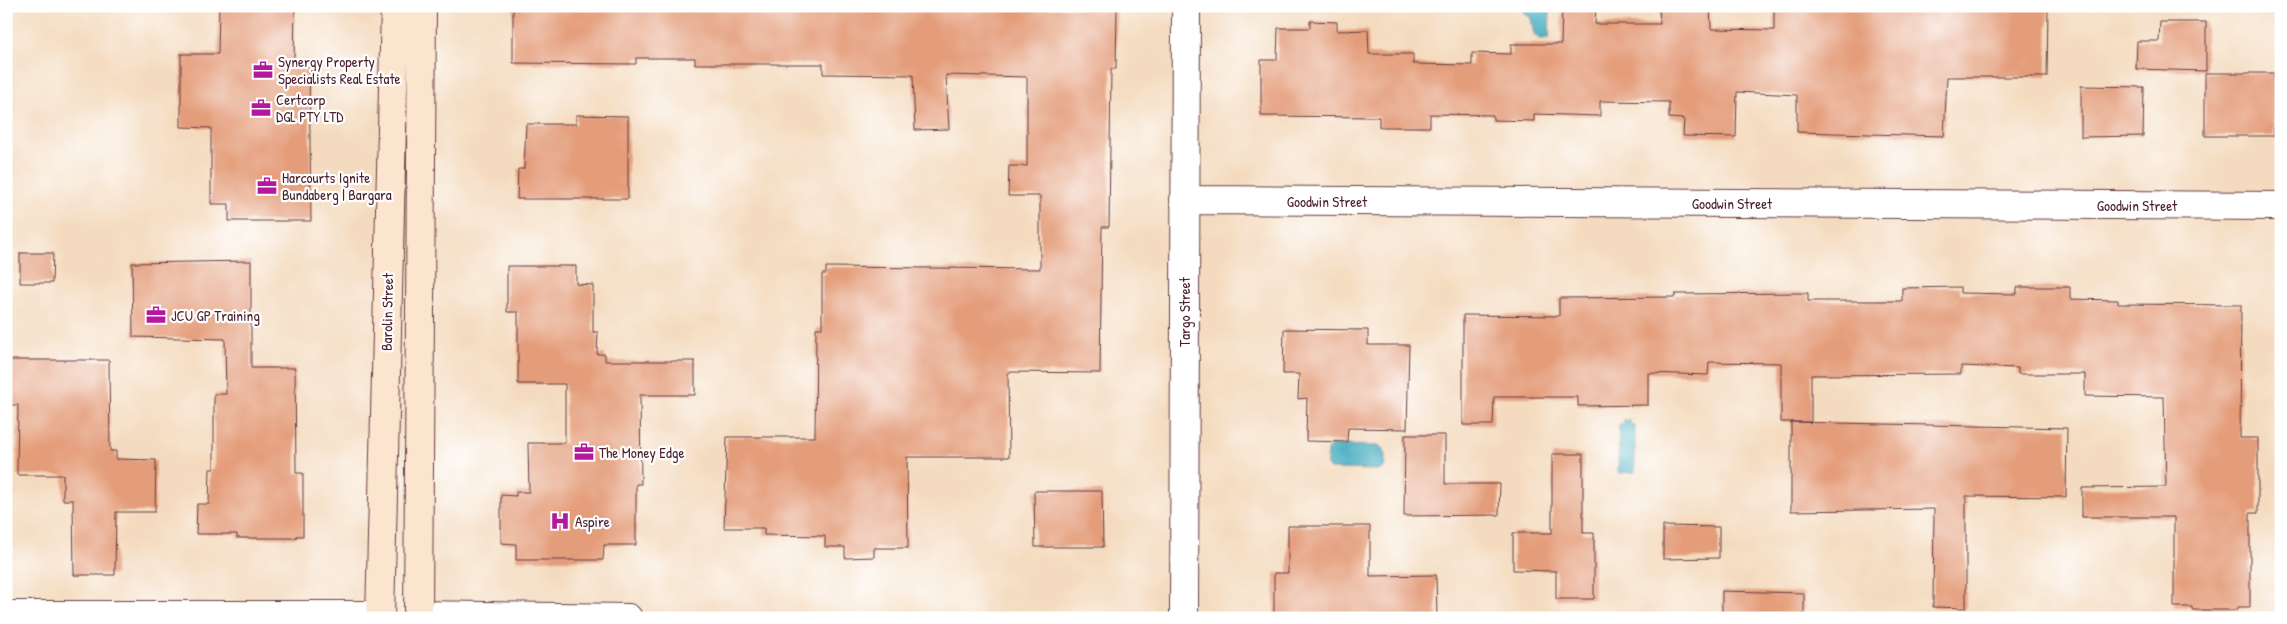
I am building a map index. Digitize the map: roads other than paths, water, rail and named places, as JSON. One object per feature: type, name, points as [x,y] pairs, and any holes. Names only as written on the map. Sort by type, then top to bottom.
[{"type":"main road","name":"Barolin Street","points":[[380,616],[395,6]]},
{"type":"main road","points":[[418,617],[422,6]]},
{"type":"street","name":"Targo Street","points":[[1184,618],[1186,6]]},
{"type":"street","name":"Goodwin Street","points":[[1184,200],[2281,206]]},
{"type":"street","points":[[6,615],[380,616]]},
{"type":"street","points":[[418,617],[628,618]]},
{"type":"water","points":[[1521,6],[1548,6],[1550,13],[1549,39],[1540,39],[1534,35],[1531,18],[1524,13]]},
{"type":"water","points":[[1623,420],[1630,420],[1630,425],[1635,425],[1635,472],[1618,473],[1619,425],[1624,425]]},
{"type":"water","points":[[1332,445],[1380,446],[1385,451],[1385,466],[1380,470],[1330,469],[1327,465],[1327,450]]},
{"type":"place","name":"Synergy Property Specialists Real Estate","points":[[263,70]]},
{"type":"place","name":"Certcorp DGL PTY LTD","points":[[261,108]]},
{"type":"place","name":"Harcourts Ignite Bundaberg | Bargara","points":[[267,186]]},
{"type":"place","name":"JCU GP Training","points":[[156,315]]},
{"type":"place","name":"The Money Edge","points":[[584,452]]},
{"type":"place","name":"Aspire","points":[[560,521]]}]
